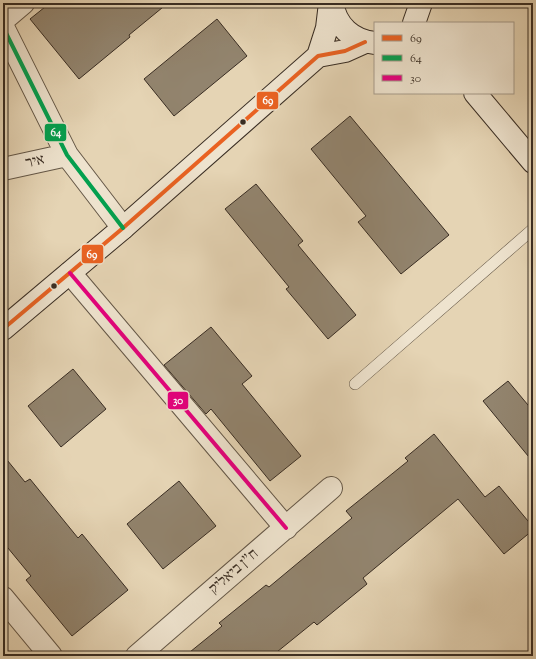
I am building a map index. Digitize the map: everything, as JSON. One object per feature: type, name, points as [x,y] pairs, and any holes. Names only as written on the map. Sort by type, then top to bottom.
[{"type":"street","points":[[3,20],[23,3]]},
{"type":"street","points":[[331,3],[334,13],[341,26],[351,36],[370,43]]},
{"type":"street","points":[[3,329],[123,228],[318,56],[327,28],[331,3]]},
{"type":"street","points":[[3,27],[67,155],[123,228]]},
{"type":"street","points":[[318,56],[345,51],[370,43]]},
{"type":"street","points":[[476,94],[533,162]]},
{"type":"street","name":"איר","points":[[3,169],[67,155]]},
{"type":"street","points":[[70,273],[286,528]]},
{"type":"street","name":"ח\"ן ביאליק","points":[[137,656],[331,488]]},
{"type":"street","points":[[3,598],[51,656]]},
{"type":"lane","points":[[355,384],[533,229]]},
{"type":"building","points":[[50,3],[168,3],[79,79],[30,19]]},
{"type":"building","points":[[217,19],[247,56],[174,116],[144,79]]},
{"type":"building","points":[[350,116],[449,235],[401,274],[358,222],[366,216],[311,149]]},
{"type":"building","points":[[256,184],[303,241],[298,245],[356,315],[328,339],[286,289],[289,287],[225,209]]},
{"type":"building","points":[[211,327],[252,376],[242,384],[301,456],[270,481],[211,409],[206,414],[164,365]]},
{"type":"building","points":[[73,369],[106,409],[61,447],[28,406]]},
{"type":"building","points":[[508,381],[533,411],[533,462],[483,401]]},
{"type":"building","points":[[434,434],[485,497],[499,486],[533,527],[533,530],[504,554],[458,499],[363,578],[367,584],[317,625],[314,622],[272,656],[185,656],[222,626],[219,623],[266,585],[269,587],[352,518],[346,511],[408,461],[405,458]]},
{"type":"building","points":[[3,455],[25,482],[30,479],[78,538],[82,534],[128,590],[72,636],[26,580],[31,576],[3,542]]},
{"type":"building","points":[[179,481],[216,526],[163,569],[127,524]]},
{"type":"transit line","name":"64","points":[[3,27],[67,155],[123,228]]},
{"type":"transit line","name":"69","points":[[3,329],[123,228],[318,56],[345,51],[365,42]]},
{"type":"transit line","name":"30","points":[[70,273],[286,528]]}]
